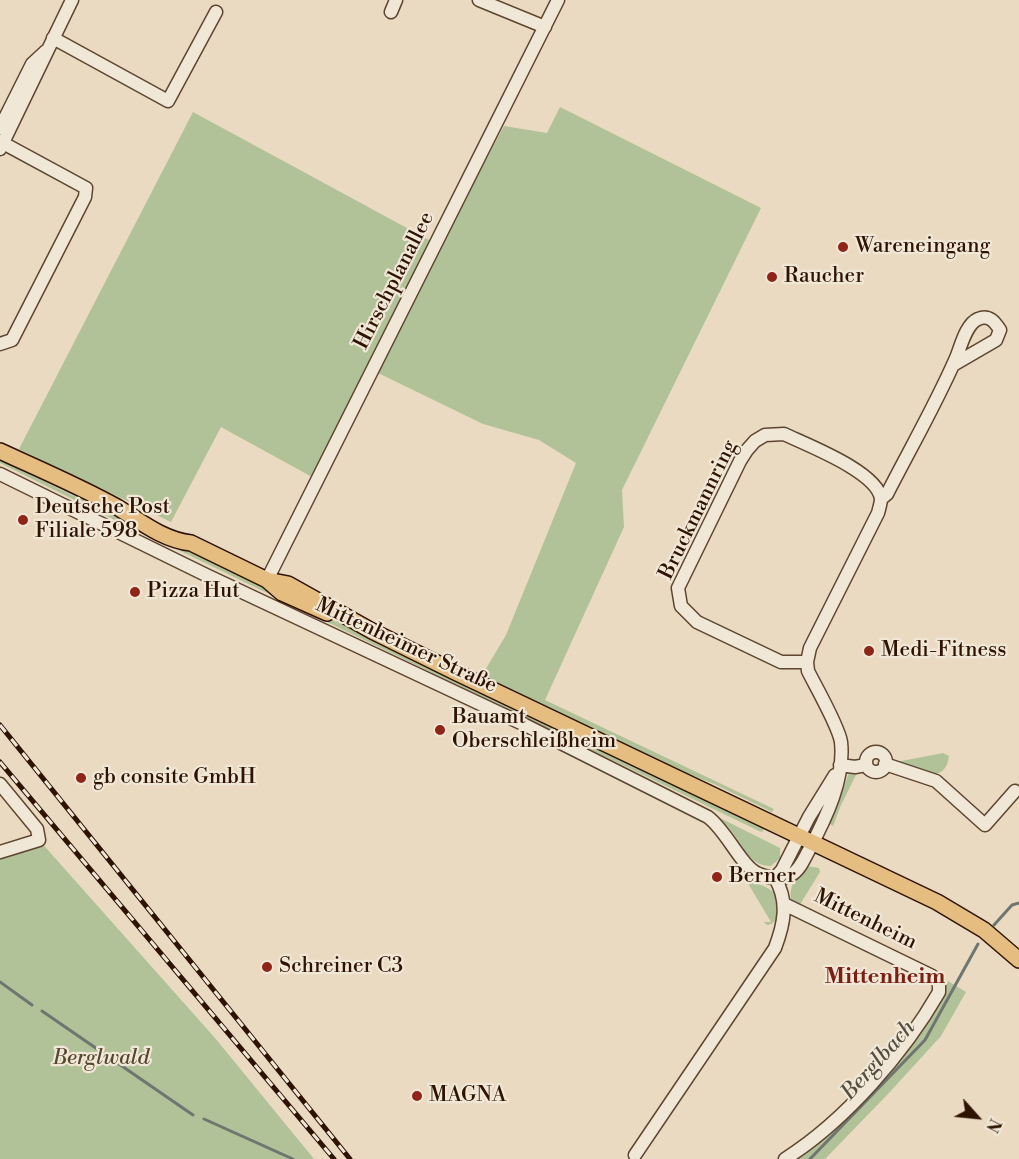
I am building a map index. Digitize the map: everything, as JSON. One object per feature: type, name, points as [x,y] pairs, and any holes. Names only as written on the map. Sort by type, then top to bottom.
[{"type":"main road","name":"Mittenheimer Straße","points":[[0,451],[116,507],[159,522],[182,533],[190,543],[267,580],[288,584],[372,631],[806,838]]},
{"type":"main road","points":[[806,838],[958,912],[989,933],[1019,960]]},
{"type":"street","points":[[0,128],[8,111],[47,50],[72,0]]},
{"type":"street","points":[[391,12],[396,0]]},
{"type":"street","points":[[479,0],[494,3],[545,27]]},
{"type":"street","name":"Hirschplanallee","points":[[267,580],[558,0]]},
{"type":"street","points":[[53,38],[168,101],[216,12]]},
{"type":"street","points":[[0,344],[12,340],[85,196],[86,188],[1,146],[8,111]]},
{"type":"street","points":[[775,878],[806,838],[840,767],[840,738],[808,671],[810,648],[878,513],[881,499],[887,494],[953,364]]},
{"type":"street","name":"Bruckmannring","points":[[807,662],[781,662],[697,622],[681,606],[678,588],[740,461],[755,441],[765,435],[784,434],[861,473],[876,487],[881,499]]},
{"type":"street","name":"Mittenheimer Straße","points":[[0,474],[206,575],[523,724],[708,817],[722,830],[750,869],[775,878]]},
{"type":"street","points":[[840,767],[866,765],[867,756],[875,751],[884,755],[885,764],[936,781],[985,825],[1015,791]]},
{"type":"street","points":[[0,784],[37,829],[39,840],[0,852]]},
{"type":"street","name":"Mittenheim","points":[[637,1158],[775,948],[782,931],[784,904],[783,894],[775,878]]},
{"type":"street","name":"Mittenheim","points":[[784,904],[932,976],[939,983],[939,992],[908,1042],[854,1101],[822,1131],[786,1159]]},
{"type":"green space","points":[[560,107],[761,208],[622,490],[624,527],[545,700],[774,809],[772,812],[714,784],[648,758],[481,677],[506,635],[576,463],[539,440],[483,424],[376,372],[323,483],[221,427],[171,522],[19,449],[193,112],[440,246],[504,126],[547,133]]},
{"type":"green space","points":[[0,460],[163,539],[159,542],[0,463]]},
{"type":"green space","points":[[168,541],[765,828],[762,832],[759,831],[170,546]]},
{"type":"green space","points":[[943,753],[949,756],[946,766],[941,772],[934,774],[917,772],[891,763]]},
{"type":"green space","points":[[846,772],[857,773],[833,826],[830,824],[833,808],[836,808],[849,773]]},
{"type":"green space","points":[[714,815],[780,848],[780,858],[771,866],[753,860],[730,830]]},
{"type":"green space","name":"Berglwald","points":[[39,840],[215,1038],[314,1159],[0,1159],[0,852]]},
{"type":"green space","points":[[807,866],[819,868],[820,872],[799,906],[791,902],[791,890],[794,882]]},
{"type":"green space","points":[[743,875],[770,889],[777,896],[778,914],[771,924],[767,925],[764,922],[771,922]]},
{"type":"green space","points":[[948,981],[966,992],[941,1036],[825,1159],[793,1159],[848,1111],[915,1040],[934,1013]]},
{"type":"waterway","name":"Berglbach","points":[[994,925],[1012,905],[1019,903]]},
{"type":"waterway","name":"Berglbach","points":[[810,1159],[925,1040],[978,944]]},
{"type":"waterway","points":[[0,982],[32,1005]]},
{"type":"waterway","points":[[42,1011],[193,1115]]},
{"type":"waterway","points":[[204,1119],[293,1159]]},
{"type":"railway","points":[[0,725],[350,1159]]},
{"type":"railway","points":[[0,762],[334,1159]]},
{"type":"place","name":"Wareneingang","points":[[843,247]]},
{"type":"place","name":"Raucher","points":[[772,277]]},
{"type":"place","name":"Deutsche Post Filiale 598","points":[[23,520]]},
{"type":"place","name":"Pizza Hut","points":[[135,592]]},
{"type":"place","name":"Medi-Fitness","points":[[869,651]]},
{"type":"place","name":"Bauamt Oberschleißheim","points":[[440,730]]},
{"type":"place","name":"gb consite GmbH","points":[[81,778]]},
{"type":"place","name":"Berner","points":[[717,877]]},
{"type":"place","name":"Schreiner C3","points":[[267,967]]},
{"type":"place","name":"MAGNA","points":[[417,1096]]},
{"type":"district","name":"Mittenheim","points":[[885,978]]}]
